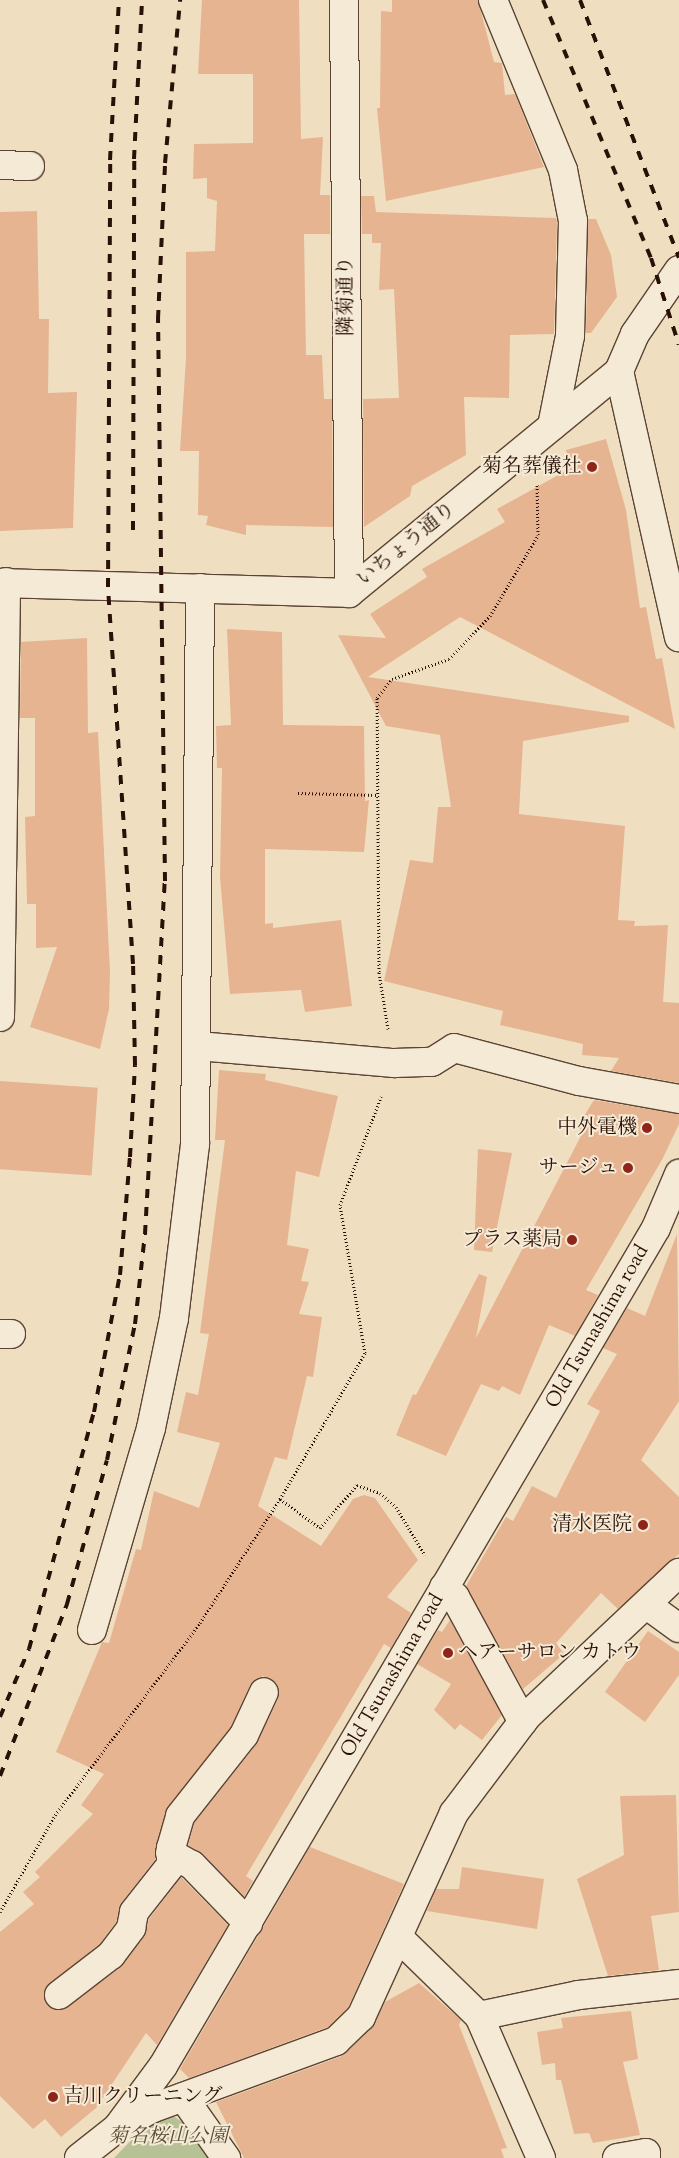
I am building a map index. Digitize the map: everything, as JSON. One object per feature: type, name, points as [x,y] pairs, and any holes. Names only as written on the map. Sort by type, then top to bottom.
[{"type":"street","name":"隣菊通り","points":[[344,0],[349,593]]},
{"type":"street","points":[[493,0],[563,170],[573,221],[570,336],[544,433]]},
{"type":"street","points":[[0,165],[30,166]]},
{"type":"street","points":[[679,270],[635,334],[620,371],[679,637]]},
{"type":"street","name":"いちょう通り","points":[[3,583],[349,593],[620,371]]},
{"type":"street","points":[[0,1017],[3,583]]},
{"type":"street","points":[[92,1630],[151,1428],[174,1318],[195,1144],[198,1046],[200,588]]},
{"type":"street","points":[[198,1046],[394,1064],[432,1062],[454,1048],[579,1081],[679,1099]]},
{"type":"street","name":"Old Tsunashima road","points":[[79,2158],[117,2128],[163,2066],[656,1228],[679,1174]]},
{"type":"street","points":[[117,2128],[183,2097],[336,2041],[361,2017],[454,1814],[523,1722],[679,1574]]},
{"type":"street","points":[[444,1587],[455,1597],[523,1722]]},
{"type":"street","points":[[647,1605],[679,1628]]},
{"type":"street","points":[[59,1995],[116,1948],[131,1928],[134,1912],[171,1865],[170,1853],[180,1816],[244,1735],[264,1692]]},
{"type":"street","points":[[170,1853],[192,1865],[248,1923]]},
{"type":"street","points":[[398,1937],[479,2016],[541,2158]]},
{"type":"street","points":[[479,2016],[579,1995],[679,1984]]},
{"type":"street","points":[[183,2097],[226,2158]]},
{"type":"street","points":[[618,2158],[646,2153],[646,2158]]},
{"type":"path","points":[[0,1912],[55,1815],[200,1623],[280,1499],[365,1353],[340,1205],[394,1064],[379,972],[377,698],[392,679],[449,658],[490,616],[538,535],[544,433]]},
{"type":"path","points":[[298,793],[378,795]]},
{"type":"path","points":[[280,1499],[320,1528],[357,1485],[380,1493],[396,1507],[444,1587]]},
{"type":"green space","name":"菊名桜山公園","points":[[169,2113],[201,2135],[219,2158],[114,2158],[148,2123]]},
{"type":"building","points":[[202,0],[299,0],[301,139],[323,137],[320,195],[330,195],[330,234],[304,234],[306,355],[322,355],[324,399],[332,399],[333,527],[246,525],[246,535],[206,525],[208,516],[198,515],[199,451],[180,451],[186,358],[186,252],[215,251],[217,201],[207,198],[207,178],[193,179],[194,144],[253,143],[253,74],[198,74]]},
{"type":"building","points":[[392,0],[478,0],[494,62],[502,63],[505,95],[515,94],[544,167],[386,201],[377,108],[380,108],[381,11],[392,12]]},
{"type":"building","points":[[361,196],[374,196],[376,212],[556,218],[557,222],[554,334],[510,335],[509,398],[464,397],[466,455],[412,486],[410,496],[364,527],[363,399],[399,398],[394,289],[379,290],[381,243],[372,243],[372,234],[362,234]]},
{"type":"building","points":[[37,211],[39,319],[49,319],[48,393],[77,392],[73,528],[0,531],[0,212]]},
{"type":"building","points":[[588,219],[596,219],[611,255],[617,297],[591,333],[586,333]]},
{"type":"building","points":[[606,439],[626,510],[640,608],[646,607],[656,659],[662,658],[675,729],[460,617],[368,677],[629,716],[629,722],[523,741],[519,814],[625,826],[618,920],[635,921],[634,926],[668,925],[663,1002],[679,1003],[679,1083],[611,1071],[619,1058],[582,1055],[583,1044],[500,1025],[503,1011],[384,981],[410,860],[433,863],[438,807],[451,807],[440,735],[386,726],[338,635],[386,638],[370,614],[427,577],[422,569],[505,522],[497,509],[571,468],[566,450]]},
{"type":"building","points":[[227,629],[282,632],[283,725],[364,726],[365,801],[369,800],[364,852],[265,849],[265,924],[273,923],[273,928],[341,920],[352,1006],[305,1012],[301,990],[230,994],[220,877],[222,768],[217,768],[216,726],[231,725]]},
{"type":"building","points":[[87,638],[88,733],[98,732],[110,972],[109,1009],[100,1049],[30,1027],[57,947],[36,948],[36,904],[27,904],[25,817],[35,816],[35,718],[20,718],[21,642]]},
{"type":"building","points":[[219,1070],[266,1074],[265,1080],[338,1096],[319,1177],[296,1171],[287,1245],[309,1249],[301,1281],[309,1282],[299,1314],[322,1317],[313,1377],[307,1376],[287,1460],[275,1457],[258,1506],[321,1546],[353,1499],[364,1495],[375,1498],[418,1560],[387,1597],[411,1613],[391,1648],[384,1644],[246,1876],[253,1881],[244,1897],[203,1854],[188,1845],[194,1823],[256,1745],[278,1699],[277,1683],[263,1676],[250,1685],[231,1727],[168,1807],[155,1860],[122,1902],[116,1922],[100,1944],[45,1989],[47,2005],[62,2010],[121,1967],[144,1937],[149,1919],[181,1877],[228,1925],[157,2045],[146,2033],[96,2108],[61,2137],[45,2119],[33,2129],[0,2096],[0,1932],[34,1904],[23,1892],[40,1877],[35,1872],[93,1814],[81,1805],[104,1774],[56,1752],[102,1642],[109,1643],[136,1549],[141,1550],[154,1491],[199,1508],[220,1443],[177,1432],[186,1392],[198,1395],[209,1334],[200,1333],[225,1140],[215,1140]]},
{"type":"building","points":[[0,1081],[98,1088],[92,1176],[0,1169]]},
{"type":"building","points":[[594,1100],[679,1114],[679,1124],[663,1158],[586,1290],[598,1295],[575,1336],[549,1325],[520,1395],[502,1386],[499,1391],[481,1384],[446,1456],[396,1435],[413,1394],[416,1395],[479,1274],[487,1277],[476,1338],[583,1132],[577,1127]]},
{"type":"building","points":[[478,1149],[512,1153],[492,1252],[474,1250]]},
{"type":"building","points":[[677,1234],[679,1401],[641,1460],[679,1497],[679,1554],[618,1609],[601,1593],[556,1643],[564,1654],[523,1689],[466,1586],[506,1517],[513,1521],[532,1486],[556,1498],[600,1411],[587,1404],[617,1354],[603,1348],[627,1308],[645,1316]]},
{"type":"building","points":[[450,1620],[502,1715],[482,1740],[460,1724],[455,1730],[434,1710],[451,1684],[417,1664],[438,1630],[442,1632]]},
{"type":"building","points":[[648,1631],[679,1652],[679,1675],[645,1722],[605,1692]]},
{"type":"building","points":[[676,1795],[679,1912],[651,1916],[659,1970],[608,1976],[577,1879],[624,1855],[620,1796]]},
{"type":"building","points":[[310,1847],[404,1884],[348,2008],[328,2027],[189,2078],[180,2069]]},
{"type":"building","points":[[462,1867],[544,1879],[537,1929],[427,1911],[436,1889],[459,1889]]},
{"type":"building","points":[[419,1983],[461,2020],[459,2025],[507,2148],[501,2149],[504,2158],[244,2158],[216,2102],[342,2056],[372,2028],[385,2002]]},
{"type":"building","points":[[631,2011],[638,2059],[623,2062],[640,2135],[593,2143],[589,2133],[574,2134],[561,2080],[556,2080],[555,2063],[542,2065],[537,2032],[563,2028],[561,2018]]},
{"type":"railway","points":[[0,1717],[29,1649],[94,1412],[120,1275],[130,1157],[135,1065],[133,964],[108,587],[110,160],[119,0]]},
{"type":"railway","points":[[133,530],[134,159],[142,0]]},
{"type":"railway","points":[[0,1776],[67,1604],[107,1460],[135,1324],[145,1234],[165,881],[158,319],[165,163],[180,0]]},
{"type":"railway","points":[[543,0],[651,258],[679,345]]},
{"type":"railway","points":[[580,0],[679,258]]},
{"type":"place","name":"菊名葬儀社","points":[[592,467]]},
{"type":"place","name":"中外電機","points":[[647,1128]]},
{"type":"place","name":"サージュ","points":[[628,1168]]},
{"type":"place","name":"プラス薬局","points":[[572,1240]]},
{"type":"place","name":"清水医院","points":[[643,1525]]},
{"type":"place","name":"ヘアーサロン カトウ","points":[[448,1653]]},
{"type":"place","name":"吉川クリーニング","points":[[53,2097]]}]
